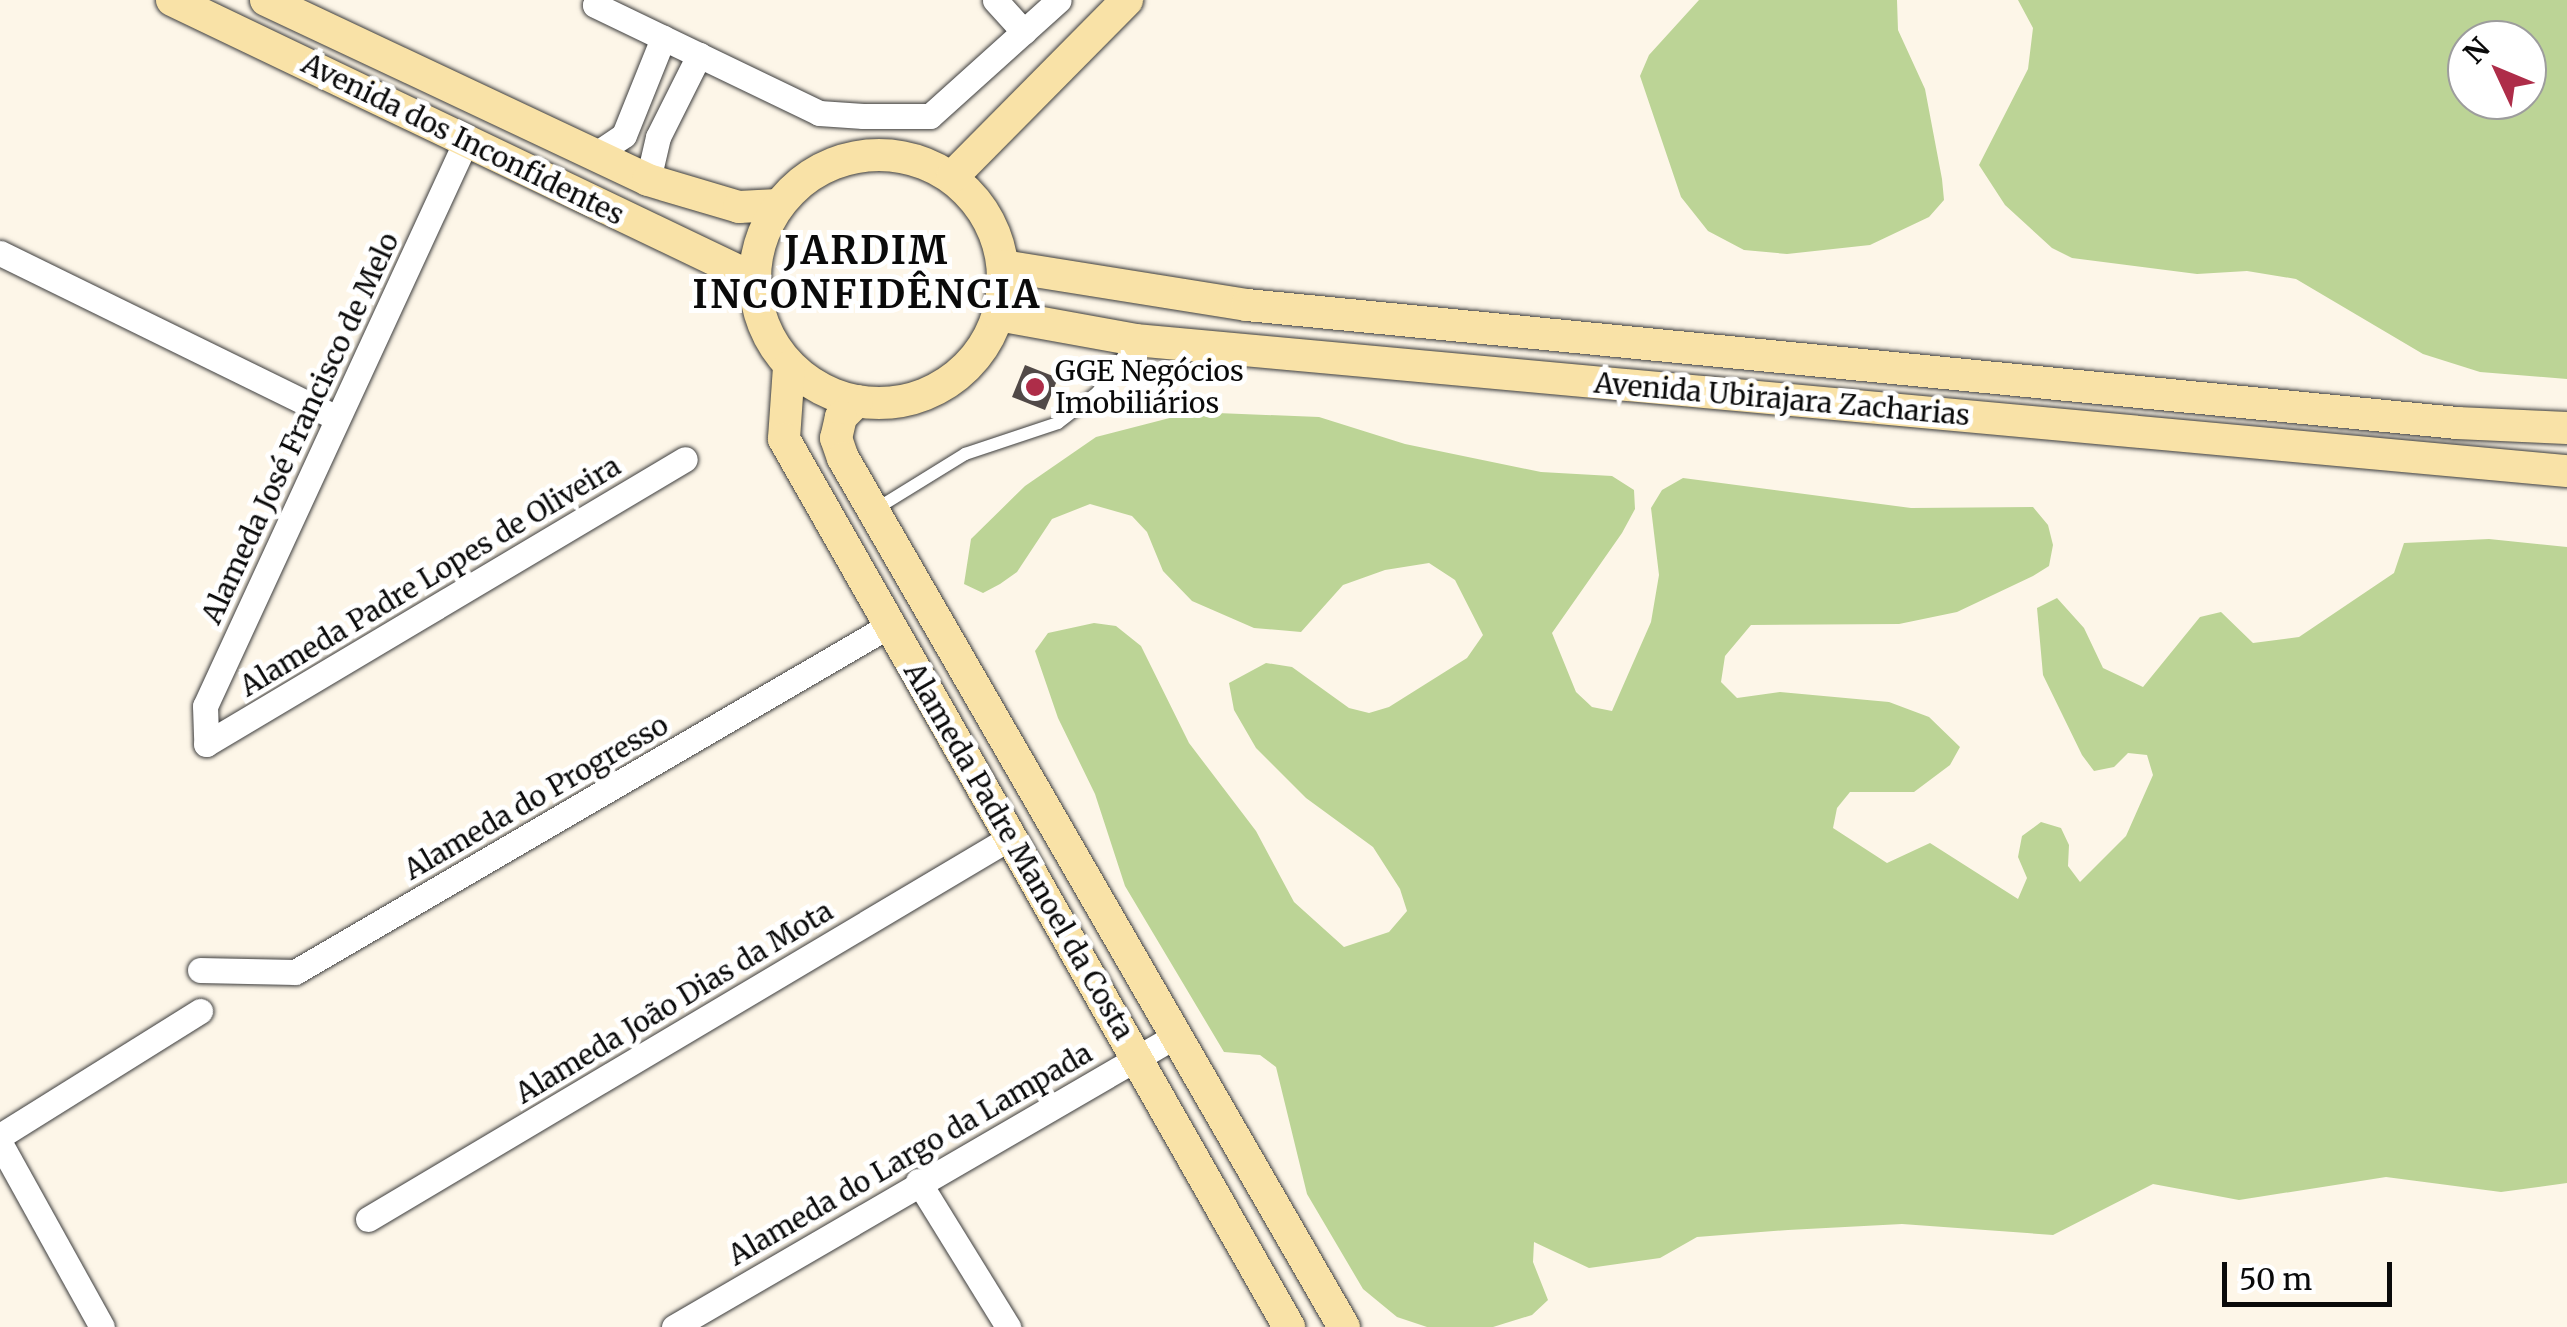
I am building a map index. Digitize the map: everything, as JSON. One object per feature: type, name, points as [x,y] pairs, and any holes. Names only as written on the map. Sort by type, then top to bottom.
[{"type":"main road","name":"Avenida dos Inconfidentes","points":[[172,0],[753,278]]},
{"type":"main road","name":"Avenida dos Inconfidentes","points":[[266,0],[648,180],[739,208],[778,205]]},
{"type":"main road","points":[[952,177],[1128,0]]},
{"type":"main road","points":[[466,141],[484,104]]},
{"type":"main road","points":[[860,157],[918,160],[952,177],[986,216],[1003,266],[998,315],[974,359],[935,391],[903,402],[857,401],[812,386],[788,367],[757,311],[753,278],[760,240],[778,205],[806,178],[860,157]]},
{"type":"main road","name":"Avenida Ubirajara Zacharias","points":[[1003,266],[1247,304],[2457,422],[2567,428]]},
{"type":"main road","name":"Avenida Ubirajara Zacharias","points":[[998,315],[1135,340],[2567,471]]},
{"type":"main road","name":"Alameda Padre Manoel da Costa","points":[[788,367],[784,440],[1290,1327]]},
{"type":"main road","name":"Alameda Padre Manoel da Costa","points":[[857,401],[842,418],[836,438],[1344,1327]]},
{"type":"street","points":[[995,0],[1024,32]]},
{"type":"street","points":[[596,2],[819,114],[930,116],[1059,0]]},
{"type":"street","points":[[593,156],[624,136],[662,38]]},
{"type":"street","points":[[648,180],[658,137],[699,56]]},
{"type":"street","name":"Alameda José Francisco de Melo","points":[[206,744],[205,706],[466,141]]},
{"type":"street","points":[[0,253],[336,418]]},
{"type":"street","name":"Alameda Padre Lopes de Oliveira","points":[[206,744],[684,459]]},
{"type":"street","name":"Alameda do Progresso","points":[[200,970],[295,972],[890,625]]},
{"type":"street","name":"Alameda João Dias da Mota","points":[[368,1220],[1011,836]]},
{"type":"street","points":[[102,1327],[0,1140],[200,1011]]},
{"type":"street","name":"Alameda do Largo da Lampada","points":[[674,1327],[918,1180],[1177,1035]]},
{"type":"street","points":[[918,1180],[1008,1327]]},
{"type":"lane","points":[[874,510],[965,454],[1058,424],[1105,384],[1135,340]]},
{"type":"green space","points":[[1699,0],[1897,0],[1898,30],[1925,89],[1944,200],[1929,217],[1870,245],[1787,254],[1744,250],[1708,231],[1681,197],[1640,76],[1649,55]]},
{"type":"green space","points":[[2018,0],[2567,0],[2567,379],[2480,372],[2423,354],[2296,279],[2247,271],[2197,274],[2072,258],[2052,248],[2005,205],[1979,165],[2028,69],[2033,28]]},
{"type":"green space","points":[[1193,412],[1319,417],[1405,444],[1541,472],[1612,476],[1634,490],[1635,509],[1622,533],[1552,633],[1576,692],[1592,707],[1612,711],[1651,622],[1659,575],[1651,508],[1662,490],[1683,478],[1911,508],[2033,507],[2048,525],[2053,545],[2049,566],[2033,576],[1957,612],[1899,624],[1751,625],[1725,656],[1721,682],[1737,698],[1780,692],[1889,702],[1929,717],[1960,747],[1950,765],[1914,792],[1850,792],[1837,808],[1833,828],[1887,863],[1930,843],[2018,899],[2027,878],[2018,857],[2022,836],[2041,822],[2061,828],[2069,845],[2068,866],[2080,882],[2126,836],[2153,775],[2147,755],[2128,753],[2114,767],[2094,771],[2082,755],[2043,675],[2037,608],[2057,598],[2084,628],[2103,668],[2143,687],[2200,617],[2221,612],[2253,643],[2299,637],[2394,573],[2404,543],[2489,539],[2567,547],[2567,1183],[2501,1192],[2386,1177],[2239,1200],[2153,1184],[2053,1235],[1902,1224],[1788,1230],[1697,1237],[1660,1258],[1589,1268],[1534,1242],[1533,1262],[1548,1300],[1532,1315],[1493,1327],[1427,1327],[1397,1317],[1363,1289],[1307,1194],[1276,1067],[1260,1055],[1224,1052],[1125,886],[1095,794],[1058,718],[1035,651],[1048,633],[1094,623],[1116,626],[1141,646],[1189,743],[1256,831],[1294,902],[1344,947],[1389,932],[1407,911],[1400,889],[1373,847],[1306,798],[1256,748],[1234,710],[1229,683],[1266,663],[1292,667],[1349,708],[1369,713],[1389,707],[1467,658],[1483,635],[1455,580],[1429,563],[1385,570],[1343,585],[1301,632],[1254,628],[1192,601],[1163,571],[1147,532],[1132,516],[1090,504],[1052,519],[1017,572],[1000,584],[983,593],[964,584],[971,539],[1025,486],[1096,437]]},
{"type":"building","name":"GGE Negócios Imobiliários","points":[[1025,365],[1058,378],[1045,410],[1012,397]]},
{"type":"place","name":"GGE Negócios Imobiliários","points":[[1035,387]]},
{"type":"district","name":"JARDIM INCONFIDÊNCIA","points":[[867,273]]}]
